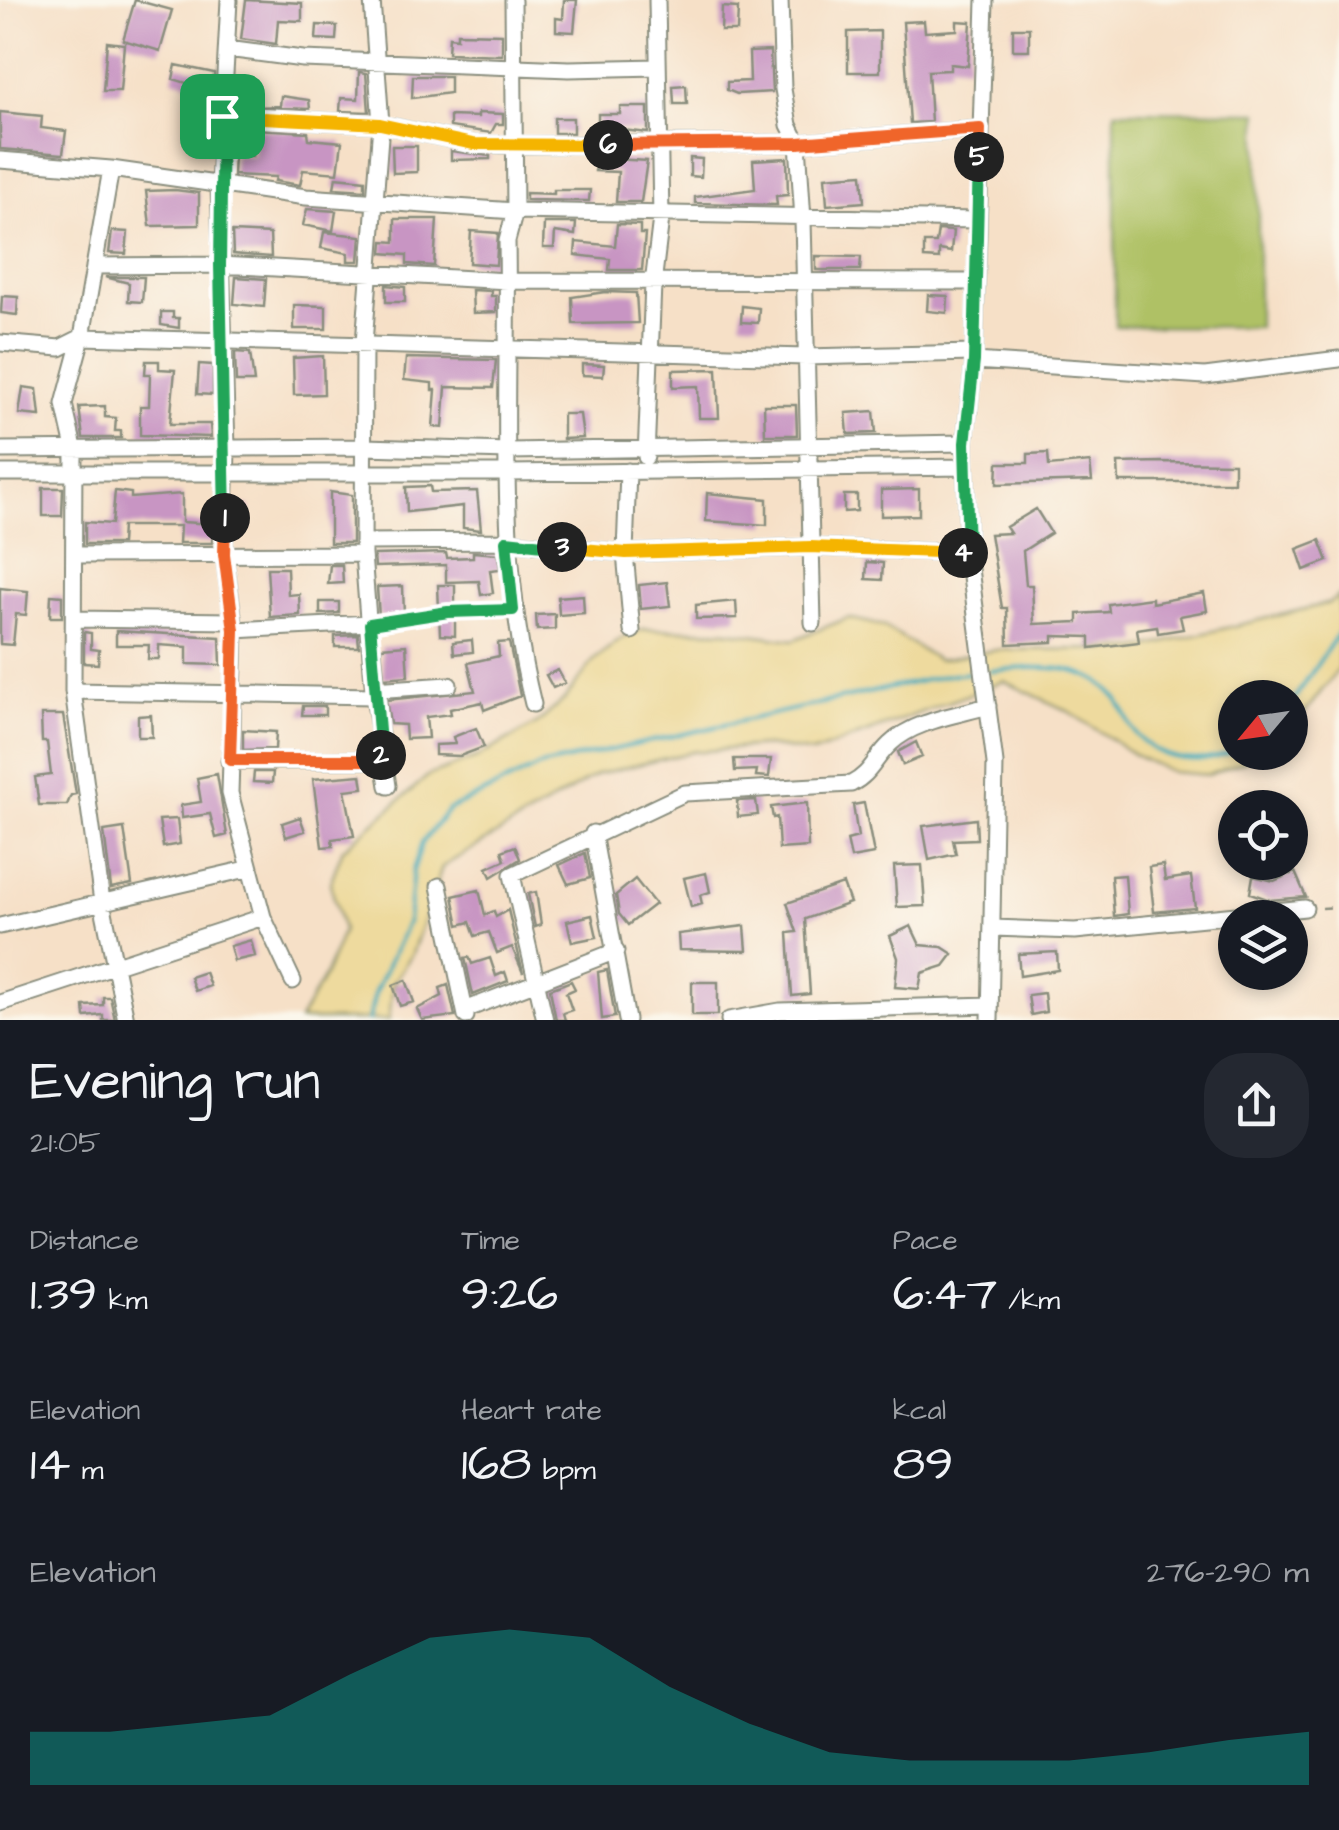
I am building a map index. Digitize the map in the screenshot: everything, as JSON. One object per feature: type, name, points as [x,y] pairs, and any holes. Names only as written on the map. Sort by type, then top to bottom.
[{"type":"street","points":[[229,0],[222,116],[220,265],[227,448],[224,554],[234,625],[230,793],[247,869],[263,917],[293,981]]},
{"type":"street","points":[[372,0],[380,124],[364,343],[363,548],[374,693],[388,786]]},
{"type":"street","points":[[513,0],[515,145],[514,212],[507,242],[506,541],[513,610],[533,704]]},
{"type":"street","points":[[646,470],[653,284],[661,218],[658,0]]},
{"type":"street","points":[[780,0],[783,89],[789,125],[798,143],[803,220],[812,623]]},
{"type":"street","points":[[729,1020],[780,1015],[990,1013],[995,763],[968,553],[965,443],[974,357],[986,0]]},
{"type":"street","points":[[226,50],[303,60],[658,67]]},
{"type":"street","points":[[222,116],[380,124],[473,144],[515,145],[798,143],[980,129]]},
{"type":"street","points":[[0,160],[111,169],[220,186],[514,212],[661,218],[976,220]]},
{"type":"street","points":[[111,169],[82,338],[64,404],[74,448],[74,692],[102,902],[126,1020]]},
{"type":"street","points":[[94,266],[220,265],[508,281],[653,284],[974,282]]},
{"type":"street","points":[[0,343],[60,348],[82,338],[364,343],[509,352],[974,357],[1205,376],[1339,359]]},
{"type":"street","points":[[0,450],[364,446],[509,452],[965,443]]},
{"type":"street","points":[[0,473],[509,473],[966,467]]},
{"type":"street","points":[[628,471],[626,553],[632,630]]},
{"type":"street","points":[[75,555],[224,554],[506,541],[626,553],[810,547],[968,553]]},
{"type":"street","points":[[74,619],[234,625],[370,624]]},
{"type":"street","points":[[74,692],[374,693],[449,685]]},
{"type":"street","points":[[545,1020],[512,876],[592,833],[685,794],[851,784],[868,775],[890,744],[906,734],[988,706]]},
{"type":"street","points":[[230,760],[382,760]]},
{"type":"street","points":[[592,833],[626,1020]]},
{"type":"street","points":[[0,926],[247,869]]},
{"type":"street","points":[[439,886],[466,1015],[616,952]]},
{"type":"street","points":[[0,1003],[117,968],[263,917]]},
{"type":"street","points":[[993,928],[1074,932],[1218,917]]},
{"type":"path","points":[[370,624],[448,612],[513,610]]},
{"type":"path","points":[[1308,908],[1339,908]]},
{"type":"green space","points":[[1115,111],[1258,112],[1258,327],[1115,326]]},
{"type":"sand","points":[[1339,595],[1339,668],[1308,708],[1308,680],[1218,680],[1218,770],[1221,770],[1208,775],[1172,772],[1138,757],[1068,711],[1004,681],[813,753],[766,746],[692,752],[598,774],[442,867],[412,954],[393,983],[389,1020],[299,1020],[325,975],[343,930],[330,883],[343,849],[429,775],[476,758],[538,723],[565,699],[594,660],[621,638],[643,629],[728,631],[793,640],[848,618],[883,626],[938,660],[996,650],[1138,649],[1330,603]]},
{"type":"building","points":[[135,0],[172,10],[160,51],[123,40]]},
{"type":"building","points":[[246,0],[302,3],[302,21],[278,20],[276,44],[241,39]]},
{"type":"building","points":[[564,0],[577,0],[574,32],[556,31],[556,18],[563,19]]},
{"type":"building","points":[[722,7],[738,8],[737,31],[721,31]]},
{"type":"building","points":[[924,21],[925,32],[957,30],[957,21],[971,22],[968,66],[950,64],[950,70],[928,71],[931,122],[910,123],[903,22]]},
{"type":"building","points":[[317,25],[337,26],[336,40],[316,39]]},
{"type":"building","points":[[1013,28],[1029,28],[1029,50],[1013,50]]},
{"type":"building","points":[[880,31],[880,72],[848,72],[848,32]]},
{"type":"building","points":[[457,33],[502,34],[502,55],[448,53],[449,37],[457,38]]},
{"type":"building","points":[[107,42],[124,44],[120,91],[103,91]]},
{"type":"building","points":[[770,51],[772,92],[737,94],[727,90],[727,82],[750,81],[749,52]]},
{"type":"building","points":[[176,65],[214,73],[213,91],[173,79]]},
{"type":"building","points":[[359,72],[366,73],[369,112],[340,111],[341,98],[358,99]]},
{"type":"building","points":[[413,76],[450,76],[450,93],[412,98]]},
{"type":"building","points":[[686,85],[687,104],[674,104],[673,86]]},
{"type":"building","points":[[281,96],[309,100],[310,109],[258,107],[280,106]]},
{"type":"building","points":[[620,107],[648,107],[648,133],[598,127],[598,114],[620,114]]},
{"type":"building","points":[[0,112],[42,116],[41,128],[66,131],[63,154],[0,149]]},
{"type":"building","points":[[478,113],[503,114],[503,124],[496,124],[491,133],[450,127],[450,116],[478,117]]},
{"type":"building","points":[[554,118],[573,118],[573,133],[554,133]]},
{"type":"building","points":[[256,129],[308,132],[309,139],[342,142],[338,173],[303,170],[300,185],[275,181],[276,177],[233,175],[234,155],[253,156]]},
{"type":"building","points":[[392,146],[417,146],[417,172],[393,173]]},
{"type":"building","points":[[451,151],[490,156],[490,159],[451,160]]},
{"type":"building","points":[[596,158],[647,161],[641,202],[616,202],[618,172],[595,171]]},
{"type":"building","points":[[690,158],[702,159],[701,177],[690,176]]},
{"type":"building","points":[[787,158],[788,195],[776,196],[777,205],[695,203],[695,197],[755,189],[753,160]]},
{"type":"building","points":[[862,174],[864,202],[827,205],[825,177]]},
{"type":"building","points":[[336,177],[365,180],[365,190],[334,188]]},
{"type":"building","points":[[554,190],[590,190],[589,201],[526,200],[526,193],[554,194]]},
{"type":"building","points":[[146,191],[199,193],[199,225],[150,226]]},
{"type":"building","points":[[307,209],[336,211],[333,231],[303,225]]},
{"type":"building","points":[[395,219],[437,219],[434,266],[407,264],[407,255],[382,253],[383,241],[395,242]]},
{"type":"building","points":[[544,223],[576,223],[575,235],[555,232],[554,248],[543,248]]},
{"type":"building","points":[[617,224],[640,225],[640,234],[645,234],[642,270],[609,270],[610,259],[575,255],[576,242],[615,246]]},
{"type":"building","points":[[938,230],[953,231],[951,252],[939,250],[939,259],[924,258],[924,243],[936,243]]},
{"type":"building","points":[[112,231],[128,232],[126,254],[109,253]]},
{"type":"building","points":[[471,231],[498,233],[496,265],[469,263]]},
{"type":"building","points":[[232,232],[270,234],[271,257],[233,254]]},
{"type":"building","points":[[324,232],[361,236],[359,261],[348,261],[348,253],[321,248]]},
{"type":"building","points":[[816,256],[861,257],[860,270],[816,270]]},
{"type":"building","points":[[105,277],[144,277],[142,302],[128,301],[129,283]]},
{"type":"building","points":[[236,277],[266,279],[264,307],[234,304]]},
{"type":"building","points":[[386,285],[405,287],[405,302],[386,302]]},
{"type":"building","points":[[472,290],[491,291],[491,296],[496,296],[496,312],[473,313]]},
{"type":"building","points":[[636,293],[638,323],[573,324],[572,297]]},
{"type":"building","points":[[928,295],[948,296],[947,313],[927,311]]},
{"type":"building","points":[[2,296],[18,297],[17,315],[1,313]]},
{"type":"building","points":[[294,305],[326,306],[326,329],[294,329]]},
{"type":"building","points":[[742,306],[759,308],[758,323],[741,322]]},
{"type":"building","points":[[161,312],[173,312],[173,318],[179,318],[179,328],[161,325]]},
{"type":"building","points":[[235,352],[250,353],[254,382],[236,382]]},
{"type":"building","points":[[323,356],[324,394],[294,395],[293,358]]},
{"type":"building","points":[[406,358],[496,360],[493,388],[446,387],[443,428],[433,427],[436,390],[432,390],[432,383],[404,380]]},
{"type":"building","points":[[146,361],[159,361],[159,369],[175,370],[170,424],[210,424],[211,437],[140,435],[140,406],[149,406],[150,374],[145,374]]},
{"type":"building","points":[[199,364],[213,365],[213,395],[197,394]]},
{"type":"building","points":[[582,364],[604,365],[603,376],[582,375]]},
{"type":"building","points":[[717,369],[719,418],[699,418],[698,386],[673,387],[673,370]]},
{"type":"building","points":[[23,387],[37,389],[40,416],[19,414]]},
{"type":"building","points":[[764,405],[796,405],[797,435],[765,435]]},
{"type":"building","points":[[105,406],[105,417],[116,418],[115,431],[121,431],[121,438],[83,438],[79,407]]},
{"type":"building","points":[[874,411],[876,433],[848,434],[846,413]]},
{"type":"building","points":[[563,414],[580,414],[583,438],[563,439]]},
{"type":"building","points":[[1048,453],[1049,466],[1090,462],[1092,481],[997,484],[998,463],[1028,463],[1028,454]]},
{"type":"building","points":[[1118,463],[1234,463],[1234,482],[1119,482]]},
{"type":"building","points":[[430,486],[431,492],[477,491],[481,530],[463,528],[463,506],[407,512],[406,487]]},
{"type":"building","points":[[43,488],[63,488],[62,516],[43,516]]},
{"type":"building","points":[[919,489],[919,515],[881,516],[881,490]]},
{"type":"building","points":[[115,491],[131,493],[131,498],[182,494],[182,522],[213,524],[212,543],[179,543],[180,526],[122,526],[121,544],[85,544],[85,522],[112,524]]},
{"type":"building","points":[[330,492],[352,495],[352,543],[330,543]]},
{"type":"building","points":[[707,493],[767,499],[767,525],[706,521]]},
{"type":"building","points":[[844,495],[857,495],[857,511],[844,512]]},
{"type":"building","points":[[237,506],[250,506],[250,521],[236,522]]},
{"type":"building","points":[[1036,509],[1051,533],[1023,551],[1026,585],[1032,585],[1034,624],[1078,622],[1078,614],[1109,612],[1108,604],[1152,598],[1152,603],[1204,593],[1207,611],[1180,616],[1183,629],[1158,633],[1157,626],[1137,629],[1139,642],[1090,648],[1090,637],[1053,636],[1053,642],[1008,644],[1007,608],[1002,608],[990,534],[1010,533],[1006,527]]},
{"type":"building","points":[[1320,540],[1328,561],[1304,570],[1297,549]]},
{"type":"building","points":[[473,552],[498,554],[500,569],[490,570],[493,593],[481,595],[479,581],[446,582],[446,565],[375,567],[374,555],[446,553],[447,558],[473,557]]},
{"type":"building","points":[[867,562],[883,563],[882,580],[866,579]]},
{"type":"building","points":[[330,565],[342,565],[343,583],[328,584]]},
{"type":"building","points":[[267,568],[287,568],[288,595],[299,594],[300,615],[270,617]]},
{"type":"building","points":[[667,582],[670,606],[641,609],[639,585]]},
{"type":"building","points":[[438,585],[455,585],[455,636],[440,635]]},
{"type":"building","points":[[403,586],[404,616],[379,617],[377,587]]},
{"type":"building","points":[[0,588],[28,591],[26,615],[16,614],[13,645],[0,644]]},
{"type":"building","points":[[51,595],[62,596],[62,617],[50,617]]},
{"type":"building","points":[[583,595],[584,613],[559,615],[558,597]]},
{"type":"building","points":[[736,601],[737,618],[696,619],[696,605]]},
{"type":"building","points":[[320,602],[339,602],[339,613],[320,614]]},
{"type":"building","points":[[555,614],[555,629],[537,630],[536,615]]},
{"type":"building","points":[[116,631],[220,637],[221,665],[187,664],[187,647],[159,645],[159,659],[148,659],[149,645],[116,645]]},
{"type":"building","points":[[84,632],[91,633],[91,649],[99,650],[98,664],[84,663]]},
{"type":"building","points":[[358,635],[359,647],[335,647],[335,636]]},
{"type":"building","points":[[472,640],[473,652],[454,654],[453,642]]},
{"type":"building","points":[[509,642],[520,696],[484,710],[482,702],[450,709],[451,714],[426,717],[428,738],[406,739],[405,725],[390,724],[386,700],[475,691],[468,663],[499,656],[498,643]]},
{"type":"building","points":[[406,645],[408,676],[384,678],[381,647]]},
{"type":"building","points":[[558,670],[565,683],[553,688],[546,675]]},
{"type":"building","points":[[303,706],[325,706],[325,715],[302,715]]},
{"type":"building","points":[[41,715],[63,715],[76,794],[71,795],[67,805],[39,805],[35,777],[51,775],[47,742],[42,742]]},
{"type":"building","points":[[151,715],[152,737],[138,737],[138,716]]},
{"type":"building","points":[[476,728],[484,747],[460,756],[435,755],[435,745],[455,744],[453,737]]},
{"type":"building","points":[[243,730],[276,732],[275,749],[243,750]]},
{"type":"building","points":[[916,742],[922,757],[903,765],[898,752]]},
{"type":"building","points":[[734,759],[771,759],[769,777],[756,776],[757,770],[735,771]]},
{"type":"building","points":[[254,772],[273,772],[272,783],[253,782]]},
{"type":"building","points":[[217,774],[227,835],[216,838],[210,814],[182,818],[181,805],[201,802],[197,778]]},
{"type":"building","points":[[361,775],[363,788],[345,790],[354,836],[332,839],[333,846],[322,847],[313,779]]},
{"type":"building","points":[[756,800],[758,815],[738,817],[737,801]]},
{"type":"building","points":[[807,803],[808,847],[779,849],[777,817],[773,818],[771,807]]},
{"type":"building","points":[[864,803],[874,854],[851,858],[847,840],[858,837],[853,805]]},
{"type":"building","points":[[300,817],[305,831],[286,837],[282,823]]},
{"type":"building","points":[[177,819],[180,844],[163,847],[159,820]]},
{"type":"building","points":[[976,819],[977,839],[953,840],[956,854],[929,860],[923,826]]},
{"type":"building","points":[[124,828],[132,884],[111,888],[104,831]]},
{"type":"building","points":[[515,846],[520,859],[491,877],[487,868],[505,860],[502,851]]},
{"type":"building","points":[[585,853],[590,878],[568,884],[559,865]]},
{"type":"building","points":[[922,865],[925,906],[897,907],[894,866]]},
{"type":"building","points":[[1163,865],[1165,880],[1191,876],[1195,908],[1154,912],[1149,867]]},
{"type":"building","points":[[706,873],[710,892],[700,895],[702,904],[691,907],[684,878]]},
{"type":"building","points":[[1125,875],[1128,914],[1114,916],[1111,876]]},
{"type":"building","points":[[635,879],[655,904],[628,925],[619,914],[616,895]]},
{"type":"building","points":[[1252,880],[1299,880],[1306,897],[1270,900],[1250,893]]},
{"type":"building","points":[[843,884],[850,903],[805,919],[810,994],[792,996],[788,933],[797,932],[787,903]]},
{"type":"building","points":[[479,890],[485,915],[494,911],[496,917],[508,910],[523,973],[512,947],[497,953],[489,932],[475,936],[470,922],[459,925],[453,896]]},
{"type":"building","points":[[536,892],[541,925],[535,927],[528,894]]},
{"type":"building","points":[[592,915],[597,937],[572,942],[567,921]]},
{"type":"building","points":[[745,926],[747,951],[679,950],[678,934]]},
{"type":"building","points":[[911,926],[920,945],[942,947],[953,954],[944,966],[922,973],[919,989],[895,987],[898,958],[890,936]]},
{"type":"building","points":[[251,940],[255,956],[234,961],[230,946]]},
{"type":"building","points":[[1057,952],[1058,970],[1020,976],[1018,954]]},
{"type":"building","points":[[469,957],[472,964],[490,958],[496,976],[505,972],[508,981],[473,995],[465,958]]},
{"type":"building","points":[[607,970],[615,1017],[602,1019],[598,972]]},
{"type":"building","points":[[205,972],[210,986],[195,991],[190,977]]},
{"type":"building","points":[[406,980],[414,1002],[400,1006],[393,985]]},
{"type":"building","points":[[571,981],[575,989],[566,993],[572,1010],[563,1013],[565,1020],[556,1020],[550,989]]},
{"type":"building","points":[[692,982],[718,982],[718,1015],[692,1015]]},
{"type":"building","points":[[448,985],[455,1016],[422,1020],[417,1009],[442,996],[440,988]]},
{"type":"building","points":[[1044,993],[1046,1012],[1031,1015],[1028,995]]},
{"type":"building","points":[[103,997],[110,997],[115,1020],[103,1020],[103,1015],[85,1017],[84,1006],[103,1005]]},
{"type":"waterway","points":[[1307,680],[1339,632]]},
{"type":"waterway","points":[[990,671],[1055,668],[1086,676],[1113,694],[1133,730],[1157,751],[1183,759],[1218,756]]},
{"type":"waterway","points":[[369,1020],[375,992],[408,921],[413,870],[422,843],[448,810],[540,766],[948,675],[980,672]]},
{"type":"route","points":[[222,116],[380,124],[473,144],[515,145],[798,143],[980,129],[974,361],[965,443],[968,553],[810,547],[626,553],[506,541],[513,610],[448,612],[370,624],[382,760],[230,760],[234,630],[224,554],[227,448],[220,265],[222,116]]}]
